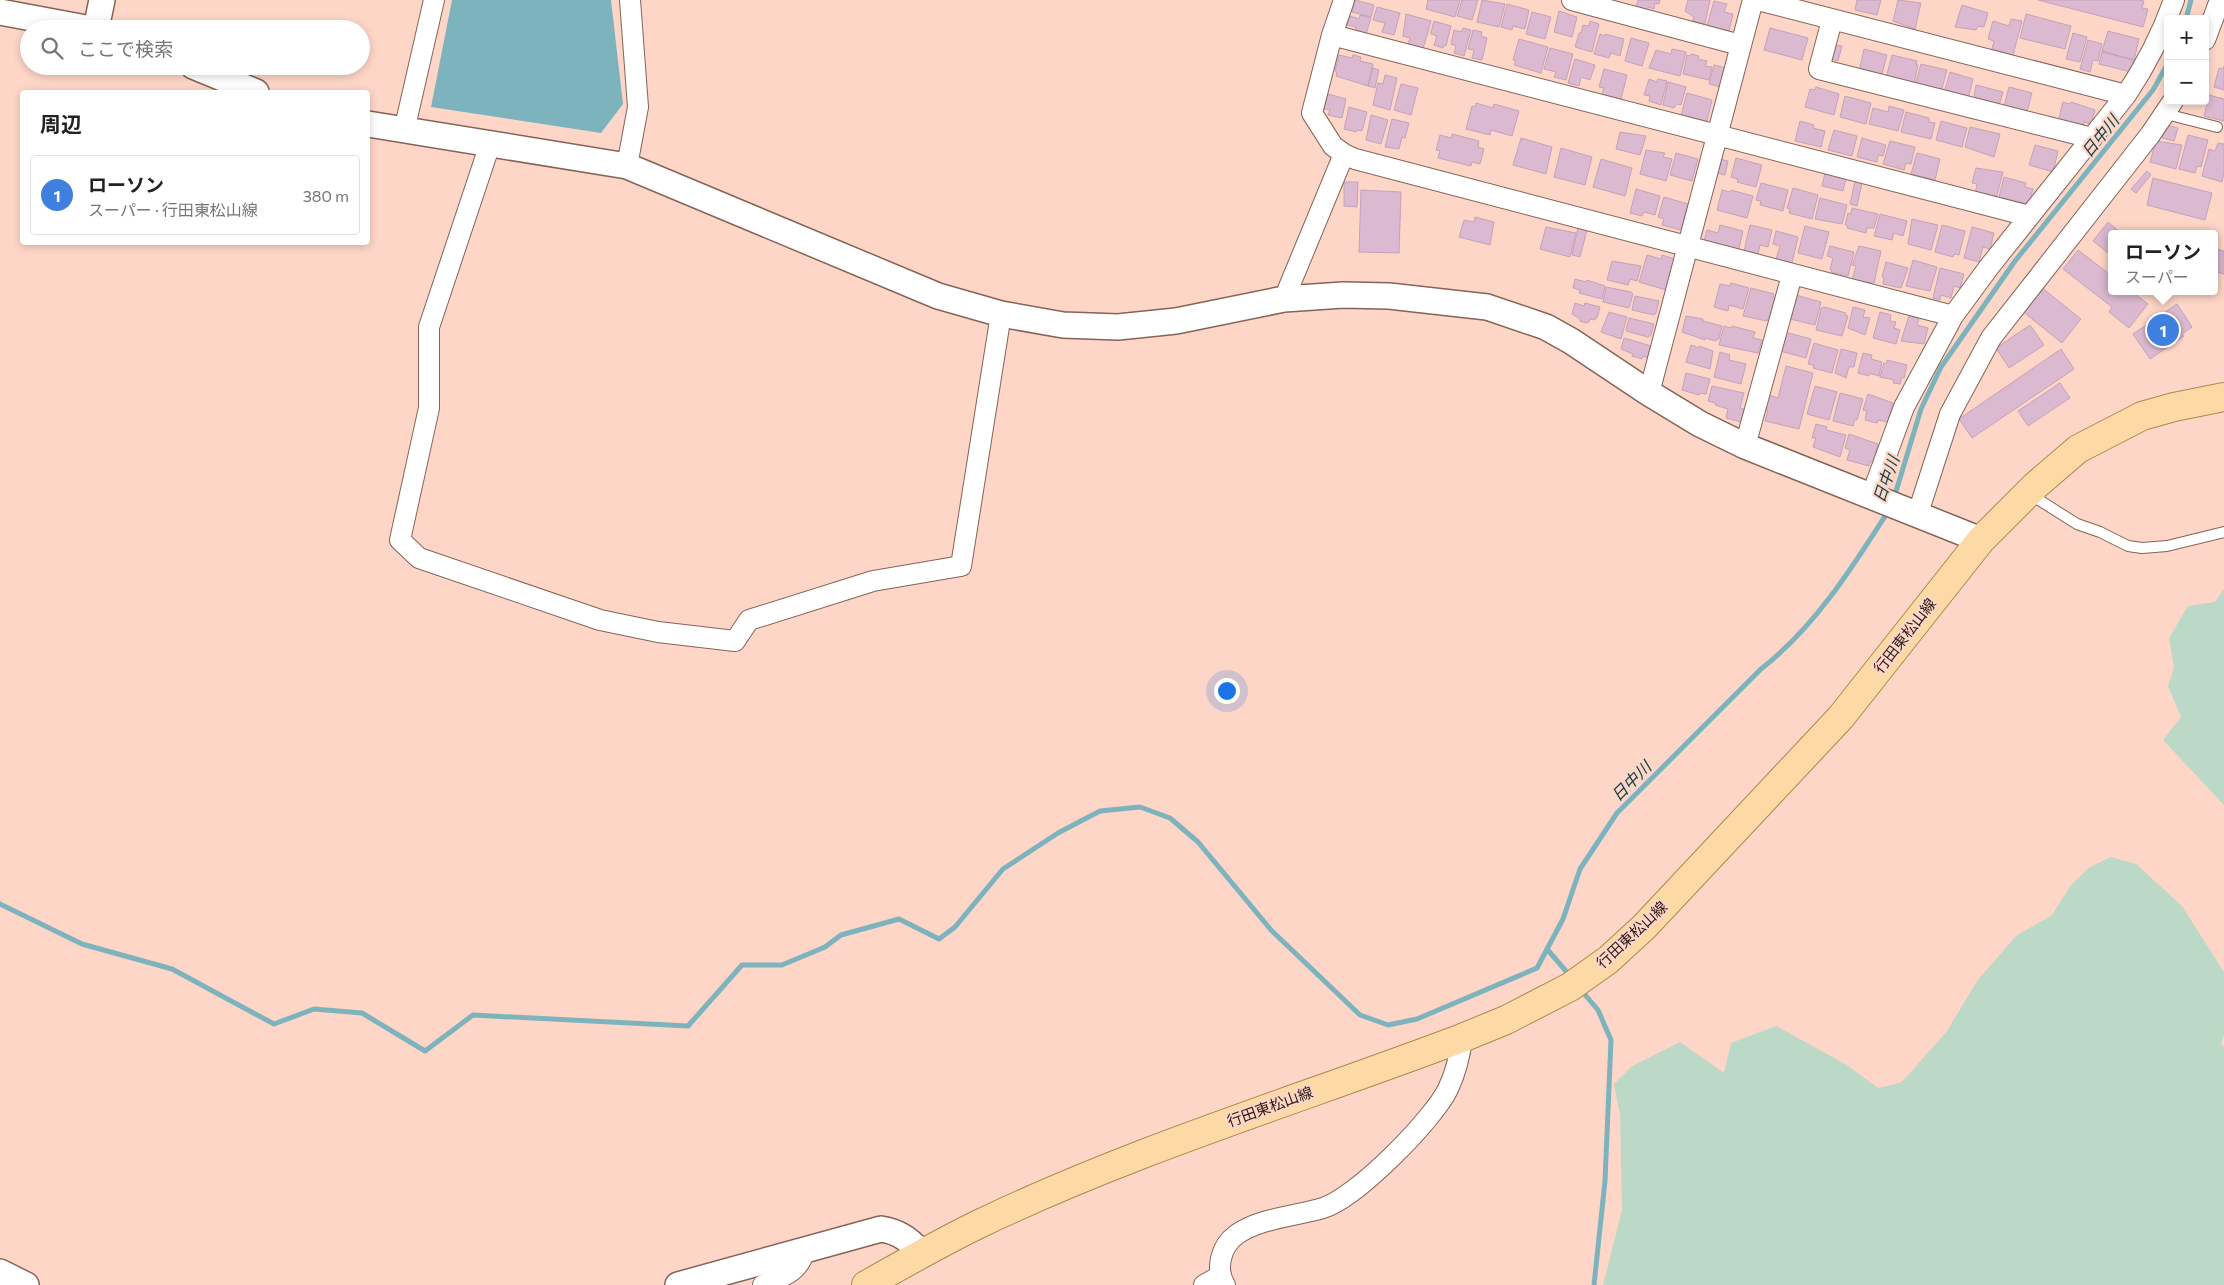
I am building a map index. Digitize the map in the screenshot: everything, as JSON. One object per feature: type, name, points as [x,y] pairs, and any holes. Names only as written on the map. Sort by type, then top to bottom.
[{"type":"main road","name":"行田東松山線","points":[[866,1285],[922,1253],[980,1224],[1078,1180],[1190,1136],[1462,1038],[1506,1020],[1570,987],[1608,960],[1644,927],[1842,717],[1981,540],[2028,492],[2078,449],[2117,428],[2142,416],[2174,407],[2224,397]]},
{"type":"street","points":[[98,20],[102,0]]},
{"type":"street","points":[[404,131],[434,0]]},
{"type":"street","points":[[627,166],[638,107],[630,0]]},
{"type":"street","points":[[1344,0],[1332,35],[1312,113],[1333,146],[1344,154],[1355,159],[1953,316]]},
{"type":"street","points":[[1572,0],[1740,45]]},
{"type":"street","points":[[1649,393],[1753,0]]},
{"type":"street","points":[[1758,0],[2126,95]]},
{"type":"street","points":[[1872,497],[1904,407],[1953,316],[2029,216],[2126,95],[2148,58],[2174,0]]},
{"type":"street","points":[[2209,29],[2220,0]]},
{"type":"street","points":[[0,12],[43,20]]},
{"type":"street","points":[[1832,20],[1819,69],[2092,138]]},
{"type":"street","points":[[1332,35],[2029,216]]},
{"type":"street","points":[[215,75],[251,90]]},
{"type":"street","points":[[1918,513],[1950,414],[1991,338],[2170,107]]},
{"type":"street","points":[[370,124],[627,166],[938,296],[1001,314],[1063,325],[1118,327],[1176,321],[1284,299],[1343,295],[1380,296],[1487,306],[1546,328],[1571,341],[1649,393],[1700,424],[1745,446],[1872,497],[1918,513],[1981,540]]},
{"type":"street","points":[[490,144],[429,327],[429,408],[400,540],[419,558],[600,620],[658,632],[735,641],[749,620],[873,581],[961,566],[1001,314]]},
{"type":"street","points":[[1284,299],[1344,154]]},
{"type":"street","points":[[1745,446],[1792,275]]},
{"type":"street","points":[[1216,1282],[1222,1250],[1236,1235],[1265,1222],[1324,1208],[1350,1193],[1372,1176],[1423,1122],[1447,1091],[1457,1067],[1462,1038]]},
{"type":"street","points":[[678,1285],[881,1229],[895,1231],[904,1236],[922,1253]]},
{"type":"street","points":[[763,1285],[796,1269],[802,1261],[806,1250]]},
{"type":"street","points":[[0,1272],[26,1285]]},
{"type":"lane","points":[[2170,107],[2217,126]]},
{"type":"lane","points":[[2028,492],[2077,524],[2100,532],[2128,546],[2142,548],[2167,546],[2224,532]]},
{"type":"green space","points":[[2224,589],[2224,805],[2163,740],[2181,717],[2168,686],[2174,667],[2169,638],[2188,606],[2215,602]]},
{"type":"green space","points":[[2111,857],[2136,864],[2182,906],[2224,972],[2224,1034],[2221,1044],[2224,1047],[2224,1285],[1603,1285],[1622,1210],[1620,1115],[1614,1084],[1631,1067],[1680,1042],[1724,1073],[1731,1043],[1776,1026],[1847,1065],[1878,1088],[1902,1082],[1947,1031],[1977,981],[2016,936],[2052,915],[2071,885],[2090,867]]},
{"type":"water","points":[[452,0],[611,0],[623,104],[601,133],[431,107]]},
{"type":"building","points":[[1355,0],[1374,5],[1371,17],[1352,12]]},
{"type":"building","points":[[1428,0],[1460,0],[1455,17],[1426,9]]},
{"type":"building","points":[[1462,0],[1478,0],[1472,20],[1457,16]]},
{"type":"building","points":[[1482,0],[1505,4],[1499,27],[1477,22]]},
{"type":"building","points":[[1638,0],[1660,0],[1659,4],[1655,3],[1654,9],[1648,7],[1648,10],[1636,7]]},
{"type":"building","points":[[1688,0],[1710,0],[1705,24],[1693,21],[1694,17],[1685,11]]},
{"type":"building","points":[[1857,0],[1881,0],[1877,15],[1855,10]]},
{"type":"building","points":[[1898,0],[1921,3],[1915,29],[1893,21]]},
{"type":"building","points":[[2038,0],[2139,0],[2144,1],[2142,8],[2148,9],[2143,27]]},
{"type":"building","points":[[1714,1],[1727,4],[1724,12],[1733,14],[1729,31],[1707,26]]},
{"type":"building","points":[[1507,4],[1529,10],[1525,29],[1513,26],[1512,30],[1501,27]]},
{"type":"building","points":[[1962,5],[1988,13],[1984,27],[1978,26],[1976,30],[1955,27]]},
{"type":"building","points":[[1377,7],[1400,13],[1394,35],[1382,32],[1385,23],[1373,20]]},
{"type":"building","points":[[1559,11],[1577,17],[1572,37],[1554,32]]},
{"type":"building","points":[[1532,12],[1551,17],[1545,39],[1526,34]]},
{"type":"building","points":[[1406,14],[1431,21],[1423,49],[1408,44],[1410,38],[1403,36]]},
{"type":"building","points":[[2026,14],[2071,26],[2065,49],[2020,38]]},
{"type":"building","points":[[1360,15],[1371,18],[1366,34],[1355,31],[1356,27],[1347,25],[1350,16],[1359,19]]},
{"type":"building","points":[[2011,19],[2022,21],[2013,55],[1992,49],[1994,41],[1988,39],[1993,21],[2009,26]]},
{"type":"building","points":[[1434,21],[1451,26],[1446,46],[1444,45],[1443,48],[1434,45],[1437,36],[1431,34],[1431,32]]},
{"type":"building","points":[[1590,21],[1599,24],[1592,52],[1575,47],[1583,25],[1589,26]]},
{"type":"building","points":[[1463,28],[1471,30],[1464,56],[1454,53],[1456,46],[1451,44],[1454,30],[1461,32]]},
{"type":"building","points":[[1770,28],[1808,38],[1802,60],[1764,50]]},
{"type":"building","points":[[1473,30],[1482,32],[1481,36],[1487,38],[1482,60],[1472,58],[1474,50],[1468,49]]},
{"type":"building","points":[[2108,31],[2139,39],[2134,60],[2102,51]]},
{"type":"building","points":[[2073,33],[2087,37],[2080,62],[2066,59]]},
{"type":"building","points":[[1600,34],[1624,39],[1620,56],[1611,53],[1609,58],[1594,54]]},
{"type":"building","points":[[1631,38],[1649,43],[1642,66],[1625,61]]},
{"type":"building","points":[[1519,39],[1548,47],[1541,73],[1514,65],[1516,60],[1513,60]]},
{"type":"building","points":[[2088,40],[2102,44],[2098,61],[2093,60],[2090,72],[2080,69]]},
{"type":"building","points":[[1835,45],[1842,46],[1838,61],[1831,59]]},
{"type":"building","points":[[1550,48],[1573,54],[1566,80],[1554,77],[1556,72],[1544,69]]},
{"type":"building","points":[[1672,49],[1686,52],[1680,76],[1649,68],[1656,50],[1671,54]]},
{"type":"building","points":[[1864,49],[1887,55],[1881,78],[1859,72]]},
{"type":"building","points":[[2102,52],[2134,60],[2131,72],[2099,64]]},
{"type":"building","points":[[1691,54],[1699,56],[1698,59],[1707,61],[1705,66],[1712,67],[1709,80],[1683,74],[1687,55],[1690,56]]},
{"type":"building","points":[[1339,55],[1352,58],[1353,55],[1361,57],[1360,61],[1373,64],[1368,86],[1336,76],[1337,72],[1335,71]]},
{"type":"building","points":[[1892,55],[1917,61],[1916,65],[1918,65],[1914,83],[1908,81],[1907,84],[1886,78]]},
{"type":"building","points":[[1575,59],[1595,65],[1590,80],[1581,77],[1579,86],[1568,83]]},
{"type":"building","points":[[1921,64],[1947,70],[1941,92],[1915,85]]},
{"type":"building","points":[[1714,65],[1726,68],[1721,87],[1709,84]]},
{"type":"building","points":[[2224,66],[2224,90],[2214,87],[2219,68],[2223,69]]},
{"type":"building","points":[[1373,68],[1379,70],[1375,88],[1368,86]]},
{"type":"building","points":[[1604,69],[1627,75],[1621,99],[1602,94],[1604,88],[1599,87]]},
{"type":"building","points":[[1950,72],[1973,79],[1968,99],[1944,93]]},
{"type":"building","points":[[1385,75],[1397,78],[1390,110],[1373,105],[1378,83],[1383,84]]},
{"type":"building","points":[[1649,79],[1657,82],[1658,79],[1667,81],[1661,105],[1649,101],[1650,96],[1644,95]]},
{"type":"building","points":[[1668,82],[1686,87],[1681,105],[1677,104],[1674,108],[1663,105]]},
{"type":"building","points":[[1401,84],[1418,88],[1411,115],[1394,110]]},
{"type":"building","points":[[1976,85],[2003,92],[1998,109],[1973,103]]},
{"type":"building","points":[[1816,87],[1839,94],[1834,115],[1805,107],[1810,89],[1815,90]]},
{"type":"building","points":[[2009,87],[2032,93],[2027,112],[2003,110]]},
{"type":"building","points":[[1687,93],[1712,100],[1707,121],[1681,115]]},
{"type":"building","points":[[1328,94],[1346,99],[1342,118],[1328,115],[1330,110],[1324,109]]},
{"type":"building","points":[[2209,95],[2224,99],[2224,121],[2204,116],[2207,105],[2209,105]]},
{"type":"building","points":[[1845,96],[1871,103],[1866,124],[1840,117]]},
{"type":"building","points":[[2063,102],[2070,104],[2071,102],[2095,110],[2091,124],[2084,122],[2083,127],[2058,122]]},
{"type":"building","points":[[1476,103],[1493,108],[1494,104],[1519,111],[1512,136],[1491,130],[1490,135],[1466,129],[1472,106],[1475,107]]},
{"type":"building","points":[[1889,106],[1904,110],[1898,131],[1869,124],[1873,108],[1888,112]]},
{"type":"building","points":[[1349,107],[1367,112],[1362,131],[1357,130],[1356,132],[1344,129]]},
{"type":"building","points":[[1906,112],[1929,118],[1929,122],[1935,123],[1931,139],[1901,132]]},
{"type":"building","points":[[1371,115],[1388,120],[1381,144],[1366,140]]},
{"type":"building","points":[[1392,119],[1409,123],[1405,138],[1402,137],[1399,149],[1385,147]]},
{"type":"building","points":[[1800,121],[1814,125],[1813,128],[1825,131],[1821,147],[1795,141]]},
{"type":"building","points":[[1941,121],[1967,128],[1962,147],[1936,140]]},
{"type":"building","points":[[2166,125],[2178,128],[2174,141],[2162,138]]},
{"type":"building","points":[[1970,127],[2000,134],[1994,157],[1965,147]]},
{"type":"building","points":[[1834,130],[1857,136],[1852,156],[1828,150]]},
{"type":"building","points":[[1620,132],[1646,136],[1640,155],[1616,149]]},
{"type":"building","points":[[1452,134],[1479,141],[1478,147],[1484,149],[1480,164],[1472,162],[1471,166],[1438,158],[1440,151],[1436,150],[1440,135],[1451,138]]},
{"type":"building","points":[[2188,135],[2208,140],[2201,167],[2197,166],[2195,173],[2179,169]]},
{"type":"building","points":[[1521,138],[1552,147],[1546,174],[1513,165]]},
{"type":"building","points":[[1862,138],[1886,145],[1883,156],[1878,155],[1877,162],[1857,157]]},
{"type":"building","points":[[1890,141],[1915,147],[1911,164],[1906,163],[1904,170],[1883,164]]},
{"type":"building","points":[[2156,141],[2182,145],[2176,169],[2150,162]]},
{"type":"building","points":[[2218,143],[2224,144],[2224,173],[2222,182],[2202,176],[2209,149],[2215,151]]},
{"type":"building","points":[[2035,145],[2058,151],[2053,172],[2029,165]]},
{"type":"building","points":[[1561,148],[1592,157],[1585,185],[1554,177]]},
{"type":"building","points":[[1646,150],[1665,153],[1663,157],[1672,159],[1666,181],[1640,174]]},
{"type":"building","points":[[1676,153],[1698,159],[1692,181],[1670,175]]},
{"type":"building","points":[[1917,153],[1940,159],[1935,180],[1911,174]]},
{"type":"building","points":[[1736,158],[1762,165],[1756,187],[1737,182],[1738,179],[1731,177]]},
{"type":"building","points":[[1601,159],[1632,168],[1625,196],[1593,187]]},
{"type":"building","points":[[1720,159],[1728,161],[1725,175],[1717,173]]},
{"type":"building","points":[[1976,168],[2003,172],[1996,199],[1975,194],[1977,184],[1972,183]]},
{"type":"building","points":[[2147,171],[2151,175],[2136,193],[2131,189]]},
{"type":"building","points":[[1825,173],[1846,178],[1843,191],[1822,186]]},
{"type":"building","points":[[2004,177],[2026,183],[2025,187],[2033,189],[2029,204],[1999,197]]},
{"type":"building","points":[[2153,178],[2212,193],[2205,220],[2147,205]]},
{"type":"building","points":[[1855,181],[1862,183],[1857,206],[1850,204]]},
{"type":"building","points":[[1344,182],[1358,182],[1357,207],[1344,206]]},
{"type":"building","points":[[1761,183],[1788,190],[1783,211],[1760,205],[1761,201],[1756,200]]},
{"type":"building","points":[[1793,188],[1818,195],[1812,219],[1789,213],[1790,209],[1787,208]]},
{"type":"building","points":[[1636,189],[1660,196],[1655,215],[1644,212],[1642,216],[1630,213]]},
{"type":"building","points":[[1361,190],[1401,192],[1399,253],[1359,252]]},
{"type":"building","points":[[1722,190],[1730,192],[1731,190],[1753,196],[1747,218],[1717,210]]},
{"type":"building","points":[[1664,197],[1688,204],[1681,230],[1662,225],[1664,219],[1658,217]]},
{"type":"building","points":[[1820,198],[1847,205],[1842,224],[1815,219]]},
{"type":"building","points":[[1852,208],[1878,214],[1874,228],[1867,228],[1866,233],[1847,228],[1848,226],[1845,225],[1848,213],[1851,214]]},
{"type":"building","points":[[1880,214],[1907,221],[1903,236],[1894,233],[1892,240],[1874,236]]},
{"type":"building","points":[[1475,217],[1494,222],[1490,245],[1459,237],[1464,220],[1474,222]]},
{"type":"building","points":[[1912,219],[1938,225],[1931,250],[1908,244]]},
{"type":"building","points":[[2108,222],[2117,230],[2108,230],[2108,253],[2093,241]]},
{"type":"building","points":[[1720,225],[1743,231],[1738,252],[1704,241],[1707,230],[1718,233]]},
{"type":"building","points":[[1750,225],[1772,230],[1768,247],[1760,245],[1758,254],[1744,251]]},
{"type":"building","points":[[1942,225],[1965,231],[1959,255],[1954,254],[1953,257],[1935,252]]},
{"type":"building","points":[[1805,226],[1829,232],[1822,259],[1798,253]]},
{"type":"building","points":[[1546,227],[1576,233],[1570,257],[1540,249]]},
{"type":"building","points":[[1972,227],[1994,233],[1990,249],[1983,247],[1979,262],[1964,258]]},
{"type":"building","points":[[1578,228],[1587,230],[1580,257],[1572,255]]},
{"type":"building","points":[[1776,231],[1798,237],[1792,263],[1776,259],[1780,246],[1773,244]]},
{"type":"building","points":[[1830,246],[1854,252],[1848,276],[1831,272],[1833,258],[1827,256]]},
{"type":"building","points":[[1859,246],[1881,251],[1874,283],[1852,280],[1856,266],[1852,265]]},
{"type":"building","points":[[2078,250],[2108,273],[2108,295],[2136,295],[2148,304],[2129,328],[2109,312],[2112,307],[2063,269]]},
{"type":"building","points":[[2218,250],[2224,251],[2224,274],[2218,272]]},
{"type":"building","points":[[1647,255],[1661,259],[1662,255],[1674,259],[1666,290],[1639,282]]},
{"type":"building","points":[[1913,260],[1937,267],[1930,291],[1906,286]]},
{"type":"building","points":[[1612,261],[1641,266],[1637,281],[1630,279],[1628,285],[1607,280]]},
{"type":"building","points":[[1886,262],[1908,268],[1901,288],[1883,284],[1884,278],[1882,277]]},
{"type":"building","points":[[1940,268],[1964,274],[1960,288],[1954,286],[1951,298],[1941,295],[1940,300],[1933,298]]},
{"type":"building","points":[[1575,279],[1586,282],[1587,280],[1605,286],[1602,299],[1579,293],[1580,290],[1573,288]]},
{"type":"building","points":[[1731,283],[1749,288],[1743,309],[1729,305],[1728,311],[1714,307],[1720,284],[1730,286]]},
{"type":"building","points":[[1606,287],[1631,292],[1633,294],[1629,308],[1603,302]]},
{"type":"building","points":[[2041,287],[2081,319],[2062,343],[2022,311]]},
{"type":"building","points":[[1751,288],[1774,294],[1773,297],[1777,298],[1772,318],[1769,317],[1767,321],[1743,316]]},
{"type":"building","points":[[1792,294],[1821,302],[1815,325],[1786,318]]},
{"type":"building","points":[[1635,296],[1659,301],[1656,313],[1654,315],[1632,310]]},
{"type":"building","points":[[1575,303],[1584,306],[1585,303],[1600,307],[1597,318],[1595,320],[1590,319],[1586,323],[1580,321],[1580,319],[1572,314]]},
{"type":"building","points":[[2177,304],[2192,327],[2182,334],[2184,336],[2150,359],[2133,334]]},
{"type":"building","points":[[1824,307],[1846,313],[1845,315],[1848,316],[1842,336],[1816,330],[1821,308]]},
{"type":"building","points":[[1853,307],[1865,310],[1863,317],[1870,318],[1865,335],[1848,328]]},
{"type":"building","points":[[1609,312],[1627,317],[1621,339],[1601,332]]},
{"type":"building","points":[[1880,312],[1891,315],[1890,321],[1896,322],[1894,328],[1900,330],[1896,344],[1873,338]]},
{"type":"building","points":[[1686,316],[1703,319],[1703,321],[1722,326],[1719,339],[1716,341],[1705,338],[1705,340],[1682,332]]},
{"type":"building","points":[[1909,316],[1919,319],[1917,325],[1928,328],[1924,344],[1901,341]]},
{"type":"building","points":[[1629,318],[1654,324],[1651,335],[1648,337],[1626,331]]},
{"type":"building","points":[[2030,325],[2044,345],[2009,368],[1996,348]]},
{"type":"building","points":[[1724,326],[1731,328],[1732,326],[1755,332],[1753,338],[1762,340],[1758,353],[1719,345]]},
{"type":"building","points":[[1785,332],[1811,339],[1806,358],[1780,351]]},
{"type":"building","points":[[1624,338],[1651,346],[1648,358],[1643,356],[1642,359],[1632,356],[1633,354],[1621,349]]},
{"type":"building","points":[[1814,343],[1838,350],[1832,373],[1813,368],[1814,365],[1808,364]]},
{"type":"building","points":[[1691,345],[1713,351],[1710,369],[1686,362]]},
{"type":"building","points":[[1841,349],[1857,353],[1854,367],[1849,367],[1846,378],[1835,373]]},
{"type":"building","points":[[2061,349],[2074,369],[1972,438],[1959,419]]},
{"type":"building","points":[[1720,352],[1730,355],[1729,360],[1746,364],[1741,384],[1714,377]]},
{"type":"building","points":[[1863,353],[1872,355],[1871,359],[1882,362],[1879,376],[1869,373],[1869,376],[1858,373]]},
{"type":"building","points":[[1887,360],[1907,365],[1904,378],[1902,377],[1900,384],[1893,383],[1894,380],[1880,377],[1884,363],[1887,363]]},
{"type":"building","points":[[1786,366],[1813,373],[1799,429],[1765,421],[1768,410],[1763,409],[1766,394],[1778,398]]},
{"type":"building","points":[[1686,373],[1710,379],[1706,394],[1699,393],[1699,395],[1682,390]]},
{"type":"building","points":[[2060,383],[2070,398],[2028,426],[2018,411]]},
{"type":"building","points":[[1712,386],[1744,393],[1740,408],[1744,409],[1741,422],[1726,418],[1728,409],[1708,401]]},
{"type":"building","points":[[1815,386],[1837,392],[1829,420],[1807,414]]},
{"type":"building","points":[[1840,393],[1863,399],[1857,420],[1855,419],[1853,426],[1833,421]]},
{"type":"building","points":[[1868,394],[1893,403],[1888,422],[1878,420],[1877,423],[1865,420],[1867,411],[1863,410]]},
{"type":"building","points":[[1816,424],[1827,427],[1826,430],[1846,435],[1840,457],[1813,447],[1816,438],[1812,438]]},
{"type":"building","points":[[1849,434],[1878,444],[1873,462],[1870,461],[1869,466],[1847,460],[1850,450],[1845,448]]},
{"type":"waterway","name":"日中川","points":[[2187,15],[2191,0]]},
{"type":"waterway","name":"日中川","points":[[1894,498],[1921,409],[1941,367],[2015,261],[2153,90],[2164,70]]},
{"type":"waterway","points":[[0,904],[82,944],[172,969],[274,1024],[314,1009],[362,1013],[425,1051],[473,1015],[688,1026],[742,965],[782,965],[825,947],[841,935],[899,919],[939,939],[955,927],[1003,869],[1058,833],[1100,811],[1140,807],[1170,818],[1198,842],[1271,930],[1360,1015],[1388,1025],[1417,1019],[1537,968],[1563,919],[1580,869],[1617,813],[1761,669],[1799,635],[1831,596],[1889,510]]},
{"type":"waterway","points":[[1547,949],[1571,977]]},
{"type":"waterway","points":[[1581,990],[1598,1010],[1611,1040],[1605,1181],[1594,1285]]},
{"type":"place","name":"ローソン","points":[[2163,330]]}]
